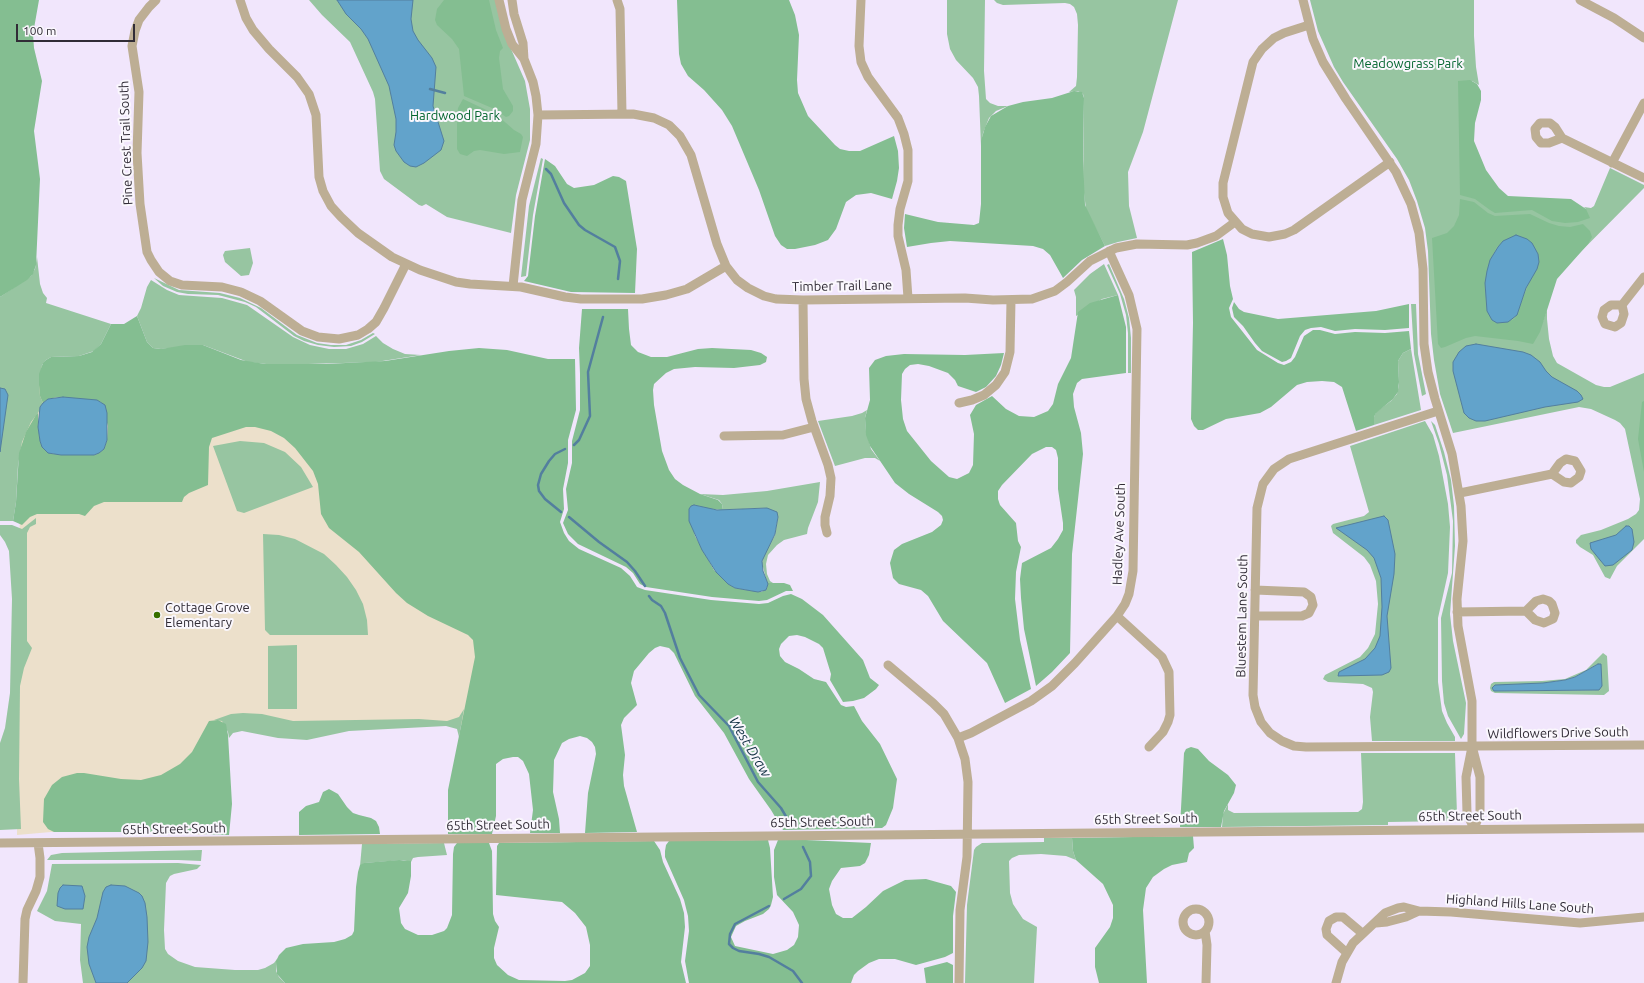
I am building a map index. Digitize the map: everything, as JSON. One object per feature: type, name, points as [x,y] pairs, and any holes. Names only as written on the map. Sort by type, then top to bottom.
[{"type":"street","name":"Pine Crest Trail South","points":[[156,0],[149,6],[139,20],[135,30],[132,46],[139,92],[137,153],[140,204],[147,252],[159,272],[170,281],[182,285],[222,287],[246,293],[266,305],[302,331],[318,337],[339,339],[358,335],[374,323],[384,308],[406,264]]},
{"type":"street","points":[[240,0],[246,18],[253,30],[297,77],[309,94],[316,121],[319,177],[323,191],[331,206],[340,217],[365,239],[387,254],[406,264],[438,277],[462,283],[513,286],[572,298],[642,299],[666,295],[687,288],[726,266]]},
{"type":"street","points":[[499,0],[501,12],[510,39],[514,48],[524,59]]},
{"type":"street","points":[[512,0],[514,14],[523,44],[524,59],[533,82],[538,115],[536,144],[522,200],[513,286]]},
{"type":"street","points":[[617,0],[620,12],[622,114]]},
{"type":"street","points":[[860,0],[858,46],[861,62],[868,77],[898,118],[908,150],[908,181],[900,209],[898,236],[906,270],[908,298]]},
{"type":"street","points":[[1303,0],[1313,39],[1327,69],[1390,162],[1408,197],[1419,233],[1423,269],[1424,344],[1429,377],[1452,454],[1460,493],[1463,541],[1457,612],[1459,638],[1472,693],[1472,746],[1466,784],[1467,813],[1474,829]]},
{"type":"street","points":[[1580,0],[1614,18],[1644,38]]},
{"type":"street","points":[[1309,25],[1284,33],[1270,40],[1253,62],[1223,183],[1224,203],[1227,211],[1235,222],[1246,231],[1257,236],[1269,237],[1285,234],[1294,230],[1390,162]]},
{"type":"street","points":[[1612,163],[1627,132],[1644,103]]},
{"type":"street","name":"Timber Trail Lane","points":[[538,115],[643,115],[657,119],[672,128],[682,139],[693,162],[716,244],[726,266],[740,283],[758,294],[776,299],[1032,299],[1050,294],[1067,282],[1090,261],[1123,246],[1136,244],[1187,245],[1197,243],[1216,236],[1235,222]]},
{"type":"street","points":[[1562,138],[1644,178]]},
{"type":"street","name":"Hadley Ave South","points":[[958,738],[971,733],[1045,692],[1070,669],[1117,616],[1128,598],[1133,576],[1137,332],[1135,316],[1129,295],[1110,251]]},
{"type":"street","points":[[1622,304],[1644,277]]},
{"type":"street","points":[[803,300],[804,386],[807,407],[828,465],[830,478],[830,496],[825,517],[827,533]]},
{"type":"street","points":[[959,403],[984,395],[996,385],[1005,372],[1010,352],[1011,300]]},
{"type":"street","name":"Bluestem Lane South","points":[[1438,411],[1284,462],[1274,469],[1261,488],[1257,504],[1253,695],[1255,707],[1264,726],[1270,733],[1282,741],[1294,746],[1472,746]]},
{"type":"street","points":[[724,436],[783,435],[814,427]]},
{"type":"street","points":[[1460,493],[1552,474]]},
{"type":"street","points":[[1255,590],[1304,592],[1311,597],[1313,605],[1309,612],[1302,616],[1255,616]]},
{"type":"street","points":[[1457,612],[1526,611]]},
{"type":"street","points":[[1117,616],[1162,657],[1169,672],[1169,720],[1163,732],[1150,747]]},
{"type":"street","points":[[888,665],[936,706],[949,722],[964,753],[967,771],[968,834],[966,872],[960,910],[959,983]]},
{"type":"street","name":"Wildflowers Drive South","points":[[1472,746],[1644,745]]},
{"type":"street","points":[[1472,746],[1480,777],[1480,813],[1474,829]]},
{"type":"street","name":"65th Street South","points":[[0,843],[1644,828]]},
{"type":"street","points":[[23,983],[25,917],[40,877],[38,843]]},
{"type":"street","name":"Highland Hills Lane South","points":[[1336,983],[1347,953],[1362,933],[1376,922],[1387,922],[1406,917],[1419,911],[1580,922],[1644,917]]},
{"type":"street","points":[[1347,953],[1327,935],[1326,929],[1329,921],[1336,917],[1343,917],[1362,933]]},
{"type":"street","points":[[1205,931],[1207,951],[1206,983]]},
{"type":"shaded area","points":[[21,366],[498,366],[495,724],[224,725],[205,835],[150,832],[51,832],[17,835]]},
{"type":"green space","points":[[0,0],[39,0],[33,34],[34,48],[42,81],[34,131],[40,179],[36,265],[33,274],[27,280],[0,297]]},
{"type":"green space","name":"Hardwood Park","points":[[309,0],[496,0],[508,42],[525,81],[530,109],[530,140],[516,195],[511,233],[447,217],[426,204],[422,206],[419,205],[384,179],[380,171],[375,99],[373,92],[350,42]]},
{"type":"green space","points":[[444,0],[489,0],[496,30],[503,48],[500,51],[499,58],[503,89],[513,106],[513,111],[509,116],[506,117],[492,108],[464,96],[459,49],[452,39],[437,25],[435,20],[437,9]]},
{"type":"green space","points":[[677,0],[789,0],[795,15],[799,35],[797,80],[798,93],[808,116],[840,149],[860,151],[894,136],[898,151],[899,168],[892,199],[871,193],[856,195],[846,202],[836,229],[828,240],[815,245],[795,249],[787,249],[781,245],[775,236],[759,190],[732,126],[722,110],[704,90],[688,76],[681,64],[679,54]]},
{"type":"green space","points":[[947,0],[985,0],[984,71],[986,99],[990,103],[998,106],[1008,106],[996,111],[989,118],[983,133],[981,146],[978,87],[973,78],[956,60],[950,49],[947,34]]},
{"type":"green space","points":[[994,0],[1178,0],[1143,132],[1128,172],[1129,206],[1137,238],[1105,246],[1086,209],[1083,185],[1084,98],[1083,94],[1078,91],[1069,92],[1076,86],[1077,77],[1078,25],[1077,14],[1074,7],[1065,3],[1003,5]]},
{"type":"green space","name":"Meadowgrass Park","points":[[1310,0],[1474,0],[1474,36],[1479,85],[1472,81],[1472,144],[1500,200],[1586,209],[1584,207],[1591,208],[1594,206],[1610,168],[1644,185],[1644,188],[1538,295],[1543,321],[1547,309],[1549,339],[1553,356],[1557,363],[1596,385],[1604,387],[1610,387],[1644,373],[1644,539],[1617,566],[1610,579],[1605,577],[1593,555],[1580,547],[1576,543],[1576,540],[1581,535],[1601,530],[1628,519],[1639,510],[1640,499],[1625,429],[1615,420],[1591,409],[1579,407],[1453,433],[1440,394],[1434,360],[1431,334],[1428,251],[1425,228],[1417,201],[1409,180],[1397,159],[1334,67],[1318,31]]},
{"type":"green space","points":[[1470,80],[1477,84],[1481,91],[1481,100],[1475,123],[1474,141],[1486,170],[1499,188],[1508,196],[1571,199],[1586,209],[1590,218],[1578,222],[1565,223],[1552,221],[1532,210],[1495,213],[1475,199],[1460,195],[1458,81]]},
{"type":"green space","points":[[1074,91],[1082,92],[1084,98],[1083,160],[1085,205],[1105,246],[1082,260],[1063,278],[1050,255],[1043,249],[1033,246],[950,241],[907,247],[904,228],[905,214],[938,222],[974,225],[979,223],[981,204],[981,141],[985,127],[991,116],[1008,106],[1023,102],[1052,98]]},
{"type":"green space","points":[[463,99],[497,115],[514,130],[521,134],[523,137],[520,152],[504,154],[480,150],[474,151],[467,156],[460,154],[457,149],[457,118],[458,108]]},
{"type":"green space","points":[[541,158],[543,159],[533,215],[526,276],[521,277],[529,206]]},
{"type":"green space","points":[[545,159],[555,166],[567,184],[574,188],[594,185],[613,176],[619,177],[626,181],[637,249],[635,293],[571,292],[524,281],[528,276],[535,216]]},
{"type":"green space","points":[[1460,199],[1474,202],[1488,213],[1495,216],[1530,214],[1559,226],[1570,227],[1583,224],[1590,231],[1592,237],[1588,244],[1557,279],[1540,332],[1533,344],[1475,336],[1441,348],[1438,344],[1432,238],[1447,233],[1454,226],[1459,215]],"holes":[[[1509,238],[1530,280],[1515,318],[1497,323],[1492,320],[1487,311],[1485,283],[1487,271],[1490,260],[1497,247]]]},
{"type":"green space","points":[[1223,239],[1227,255],[1230,286],[1233,299],[1229,308],[1231,317],[1257,350],[1278,363],[1284,365],[1291,362],[1295,357],[1304,336],[1313,330],[1320,330],[1335,334],[1409,331],[1411,349],[1403,353],[1398,361],[1398,392],[1393,399],[1376,413],[1374,417],[1374,425],[1356,431],[1342,387],[1334,382],[1322,381],[1307,382],[1297,385],[1271,407],[1260,413],[1226,419],[1203,430],[1198,430],[1194,426],[1191,419],[1193,323],[1192,252]]},
{"type":"green space","points":[[250,248],[253,263],[249,275],[241,276],[225,262],[223,255],[225,251]]},
{"type":"green space","points":[[37,257],[40,284],[43,293],[47,298],[46,303],[111,324],[101,344],[94,351],[79,356],[51,357],[42,365],[39,385],[40,396],[43,403],[31,422],[22,442],[18,465],[16,502],[13,521],[0,521],[0,297],[31,276],[35,269]]},
{"type":"green space","points":[[1104,264],[1118,295],[1102,299],[1076,316],[1076,297],[1074,290],[1090,274]]},
{"type":"green space","points":[[1109,264],[1124,299],[1129,318],[1131,338],[1131,373],[1128,373],[1128,333],[1126,315],[1120,294],[1107,265]]},
{"type":"green space","points":[[154,278],[179,290],[220,293],[240,298],[261,308],[297,335],[317,343],[346,345],[361,340],[373,333],[375,334],[362,342],[351,346],[334,347],[318,345],[294,336],[256,307],[245,302],[218,295],[177,292],[163,286]]},
{"type":"green space","points":[[151,280],[167,290],[179,295],[222,298],[247,305],[293,337],[310,345],[329,349],[346,349],[363,344],[376,336],[383,343],[393,349],[405,354],[421,355],[376,362],[275,365],[248,362],[203,345],[161,349],[153,348],[147,342],[137,316]]},
{"type":"green space","points":[[1118,295],[1126,327],[1126,373],[1082,379],[1077,383],[1073,394],[1074,407],[1081,433],[1083,454],[1072,554],[1070,653],[1036,686],[1024,629],[1020,579],[1022,563],[1051,548],[1063,530],[1058,489],[1058,458],[1056,450],[1052,447],[1046,447],[1032,454],[998,491],[1000,505],[1016,523],[1018,541],[1021,547],[1016,572],[1015,599],[1020,640],[1031,689],[1005,703],[987,663],[943,621],[928,596],[921,590],[899,584],[893,578],[890,563],[894,550],[902,544],[932,532],[941,525],[943,520],[942,516],[938,512],[909,494],[895,483],[870,446],[866,435],[865,418],[870,400],[869,368],[875,360],[886,356],[904,354],[965,355],[1004,353],[996,376],[986,387],[976,392],[958,386],[955,380],[948,373],[929,366],[918,364],[910,365],[902,374],[901,400],[903,419],[907,431],[931,461],[949,477],[957,479],[969,473],[973,465],[974,434],[970,415],[976,405],[992,396],[1006,409],[1019,416],[1034,417],[1048,411],[1053,404],[1058,384],[1071,358],[1078,312],[1090,303]]},
{"type":"green space","points":[[1234,302],[1239,309],[1244,312],[1278,319],[1376,311],[1409,304],[1409,328],[1335,331],[1321,327],[1311,328],[1305,330],[1300,336],[1291,358],[1282,362],[1262,351],[1243,326],[1234,317],[1232,308]]},
{"type":"green space","points":[[1411,304],[1416,304],[1418,354],[1426,394],[1422,396],[1414,354]]},
{"type":"green space","points":[[582,309],[628,309],[631,345],[638,352],[651,357],[667,357],[698,349],[712,348],[751,350],[761,353],[767,357],[766,362],[760,365],[734,368],[695,367],[674,369],[666,373],[654,384],[654,405],[662,451],[669,470],[675,479],[700,494],[718,500],[722,504],[723,510],[708,509],[693,505],[690,507],[695,536],[714,570],[726,582],[735,588],[761,592],[767,589],[767,583],[784,583],[790,585],[793,591],[786,591],[767,600],[759,601],[712,597],[646,587],[640,584],[633,573],[626,567],[578,544],[568,534],[563,523],[568,510],[566,489],[572,463],[572,441],[580,410],[579,348]]},
{"type":"green space","points":[[137,316],[147,342],[153,348],[161,349],[185,345],[203,345],[241,360],[265,364],[326,364],[385,361],[479,348],[507,350],[548,359],[575,359],[576,410],[568,440],[568,463],[563,489],[564,509],[560,522],[569,541],[579,549],[621,568],[630,576],[637,587],[645,590],[711,600],[759,604],[768,603],[791,594],[802,599],[823,615],[863,660],[870,678],[879,685],[876,689],[864,698],[843,702],[830,680],[831,674],[823,648],[819,644],[805,637],[797,635],[789,636],[781,644],[779,649],[780,656],[785,662],[814,679],[826,682],[841,705],[846,707],[854,706],[862,721],[880,744],[897,779],[893,808],[886,825],[882,828],[783,830],[749,779],[724,733],[695,696],[674,653],[669,648],[660,646],[649,653],[634,671],[631,683],[637,705],[624,718],[621,725],[625,755],[623,775],[624,786],[637,832],[585,833],[588,793],[596,754],[595,747],[592,742],[587,738],[580,736],[562,743],[554,760],[553,792],[559,819],[560,833],[530,833],[533,810],[529,774],[523,761],[518,757],[513,757],[503,759],[496,764],[496,816],[492,834],[448,834],[448,790],[475,657],[473,640],[468,635],[428,616],[407,603],[359,552],[329,528],[321,514],[318,484],[313,471],[295,448],[284,438],[271,431],[255,427],[246,427],[212,438],[209,447],[208,485],[189,493],[184,497],[182,502],[104,502],[94,506],[85,516],[79,514],[37,514],[30,517],[22,525],[13,521],[16,502],[19,453],[26,432],[38,413],[38,427],[41,444],[48,452],[52,454],[95,455],[104,449],[107,440],[108,426],[101,402],[58,397],[48,399],[43,403],[40,396],[39,374],[43,363],[51,357],[79,356],[92,352],[101,344],[111,324],[124,324]]},
{"type":"green space","points":[[1411,349],[1421,410],[1374,425],[1374,417],[1376,412],[1391,401],[1397,394],[1399,385],[1398,361],[1403,353]]},
{"type":"green space","points":[[1644,401],[1644,472],[1638,439],[1642,402]]},
{"type":"green space","points":[[867,410],[865,418],[866,431],[871,449],[880,461],[875,458],[865,458],[835,466],[818,421],[852,416]]},
{"type":"green space","points":[[1425,421],[1433,435],[1439,456],[1448,504],[1450,527],[1448,573],[1438,618],[1438,682],[1442,711],[1455,737],[1455,741],[1372,741],[1370,717],[1373,692],[1372,688],[1363,684],[1328,682],[1323,679],[1325,675],[1360,657],[1368,648],[1375,634],[1378,604],[1376,581],[1370,565],[1364,557],[1333,533],[1331,526],[1333,524],[1364,516],[1369,512],[1350,446]]},
{"type":"green space","points":[[1431,421],[1435,425],[1444,452],[1451,480],[1454,506],[1455,546],[1450,614],[1453,641],[1466,703],[1464,734],[1461,739],[1448,716],[1444,703],[1442,681],[1441,618],[1452,573],[1453,521],[1447,475]]},
{"type":"green space","points":[[240,441],[264,443],[285,452],[301,467],[313,487],[244,513],[237,511],[213,446]]},
{"type":"green space","points":[[820,482],[818,502],[807,534],[784,540],[768,555],[766,564],[767,574],[770,581],[773,583],[767,583],[762,563],[763,556],[775,535],[778,517],[764,508],[723,510],[722,504],[719,500],[700,494],[723,495],[767,491]]},
{"type":"green space","points":[[36,518],[36,524],[30,527],[27,533],[27,641],[32,648],[24,668],[20,686],[19,779],[21,829],[0,830],[0,743],[5,728],[10,693],[12,599],[9,551],[0,535],[0,525],[12,525],[22,529]]},
{"type":"green space","points":[[263,534],[279,535],[295,539],[324,554],[336,565],[356,590],[363,604],[367,620],[368,635],[270,635],[265,630]]},
{"type":"green space","points":[[297,645],[297,709],[268,709],[268,646]]},
{"type":"green space","points":[[1603,653],[1607,656],[1609,691],[1604,695],[1495,693],[1491,691],[1490,688],[1491,684],[1494,682],[1565,679],[1586,670]],"holes":[[[1598,664],[1599,690],[1494,691],[1565,680],[1575,677]]]},
{"type":"green space","points":[[464,709],[459,737],[457,729],[446,726],[349,731],[307,740],[278,738],[242,731],[233,733],[229,738],[228,732],[222,721],[214,720],[231,714],[243,713],[262,714],[293,721],[419,719],[447,721],[459,717]]},
{"type":"green space","points":[[218,720],[226,724],[228,735],[232,804],[229,835],[150,832],[54,832],[48,829],[43,822],[44,799],[52,785],[62,777],[77,773],[84,773],[121,779],[141,780],[161,775],[180,764],[192,752],[209,721]]},
{"type":"green space","points":[[1191,747],[1198,749],[1209,761],[1228,775],[1236,785],[1234,793],[1224,811],[1221,827],[1180,827],[1184,753],[1186,749]]},
{"type":"green space","points":[[1361,753],[1455,753],[1457,815],[1461,816],[1453,821],[1388,822],[1388,825],[1222,827],[1223,814],[1228,804],[1228,810],[1234,813],[1358,812],[1362,809],[1363,802]]},
{"type":"green space","points":[[329,789],[338,794],[353,813],[376,821],[380,834],[299,835],[299,812],[306,806],[319,802],[323,792]]},
{"type":"green space","points":[[1193,836],[1194,848],[1189,853],[1187,862],[1172,865],[1164,869],[1153,877],[1146,888],[1143,910],[1147,983],[1099,983],[1095,967],[1095,948],[1110,927],[1113,918],[1113,905],[1103,884],[1076,860],[1073,851],[1072,838]]},
{"type":"green space","points":[[1044,838],[1072,838],[1073,851],[1076,860],[1066,856],[1041,854],[1019,855],[1009,861],[1010,893],[1013,904],[1023,919],[1037,927],[1034,983],[965,983],[967,905],[974,850],[982,843],[1044,842]]},
{"type":"green space","points":[[768,840],[770,848],[773,897],[771,905],[763,914],[736,926],[731,937],[735,946],[773,954],[787,950],[794,945],[798,937],[799,925],[793,912],[777,895],[774,877],[774,850],[778,840],[806,840],[871,843],[869,855],[865,863],[860,866],[841,868],[832,881],[829,889],[832,905],[836,914],[843,918],[852,918],[883,891],[905,880],[926,879],[951,886],[956,892],[953,916],[953,953],[945,957],[916,965],[895,959],[879,959],[869,963],[858,971],[854,975],[851,983],[689,983],[685,961],[689,931],[688,916],[684,900],[665,857],[666,845],[669,841]]},
{"type":"green space","points":[[654,841],[660,850],[663,862],[680,899],[684,913],[685,927],[681,962],[686,983],[285,983],[277,974],[276,961],[279,955],[286,948],[303,944],[334,942],[352,935],[354,931],[358,872],[360,865],[364,863],[399,860],[411,861],[411,876],[408,893],[399,908],[401,923],[405,929],[418,935],[432,935],[444,931],[447,928],[452,915],[454,847],[457,843],[489,843],[492,851],[493,914],[499,927],[494,948],[494,958],[497,965],[508,975],[519,980],[572,980],[585,973],[590,966],[590,945],[586,927],[575,913],[562,902],[496,895],[497,846],[499,843]]},
{"type":"green space","points":[[444,843],[447,855],[418,857],[413,858],[411,862],[403,860],[365,863],[360,866],[362,844]]},
{"type":"green space","points":[[202,850],[201,861],[47,860],[51,855],[62,853]]},
{"type":"green space","points":[[178,863],[201,865],[197,869],[170,876],[166,883],[164,930],[165,949],[168,954],[178,961],[195,967],[235,970],[258,970],[274,963],[277,959],[276,971],[285,983],[83,983],[80,960],[81,924],[55,921],[37,911],[47,891],[52,864]]},
{"type":"green space","points":[[947,962],[953,965],[953,983],[926,983],[924,968]]},
{"type":"water","points":[[337,0],[413,0],[411,19],[413,31],[432,58],[436,67],[433,106],[444,141],[441,150],[424,163],[416,167],[410,166],[404,162],[396,151],[394,145],[396,119],[389,86],[368,39],[361,29],[346,14]]},
{"type":"water","points":[[1516,235],[1527,239],[1532,243],[1538,254],[1539,262],[1537,269],[1526,288],[1517,315],[1508,322],[1497,323],[1492,320],[1487,311],[1485,283],[1487,271],[1490,260],[1498,247],[1503,241]]},
{"type":"water","points":[[1476,344],[1523,352],[1531,355],[1540,362],[1552,377],[1577,391],[1583,399],[1578,402],[1545,407],[1485,421],[1476,421],[1469,418],[1464,413],[1453,371],[1453,362],[1459,352],[1466,346]]},
{"type":"water","points":[[0,388],[5,389],[8,395],[0,452]]},
{"type":"water","points":[[63,397],[97,400],[105,405],[107,413],[107,440],[104,449],[99,453],[94,455],[61,455],[48,453],[42,447],[38,427],[40,407],[48,399]]},
{"type":"water","points":[[694,505],[717,510],[767,508],[777,512],[778,517],[775,534],[762,561],[763,571],[768,584],[766,590],[758,592],[735,588],[728,584],[716,572],[702,550],[689,521],[689,509]]},
{"type":"water","points":[[1384,516],[1388,520],[1395,554],[1394,574],[1387,616],[1391,668],[1389,672],[1382,675],[1338,676],[1339,672],[1365,659],[1375,648],[1380,636],[1382,607],[1381,578],[1374,558],[1367,550],[1336,528]]},
{"type":"water","points":[[1626,526],[1629,526],[1632,529],[1634,542],[1632,550],[1613,565],[1605,566],[1591,549],[1590,543],[1616,535]]},
{"type":"water","points":[[1598,664],[1601,664],[1602,686],[1599,690],[1494,691],[1492,688],[1495,685],[1543,683],[1565,680],[1575,677]]},
{"type":"water","points":[[63,885],[82,886],[85,896],[83,909],[65,909],[57,906],[58,893]]},
{"type":"water","points":[[111,885],[125,886],[139,893],[145,903],[148,942],[146,961],[142,968],[127,983],[96,983],[89,964],[87,947],[89,937],[97,918],[103,892],[106,887]]},
{"type":"waterway","name":"West Draw","points":[[430,89],[445,93]]},
{"type":"waterway","name":"West Draw","points":[[546,169],[551,174],[564,203],[579,225],[615,247],[620,261],[618,279]]},
{"type":"waterway","name":"West Draw","points":[[574,445],[579,440],[590,416],[588,372],[603,317]]},
{"type":"waterway","name":"West Draw","points":[[561,512],[545,499],[539,491],[538,485],[541,474],[549,461],[555,454],[565,449]]},
{"type":"waterway","name":"West Draw","points":[[569,517],[599,542],[627,562],[645,586]]},
{"type":"waterway","name":"West Draw","points":[[649,596],[661,606],[665,613],[680,658],[699,695],[729,726],[758,782],[781,808],[791,825]]},
{"type":"waterway","name":"West Draw","points":[[784,899],[801,889],[811,876],[810,862],[803,847]]},
{"type":"waterway","name":"West Draw","points":[[769,906],[735,924],[730,934],[729,944],[739,951],[769,957],[793,971],[802,983]]},
{"type":"place","name":"Cottage Grove Elementary","points":[[157,615]]}]
